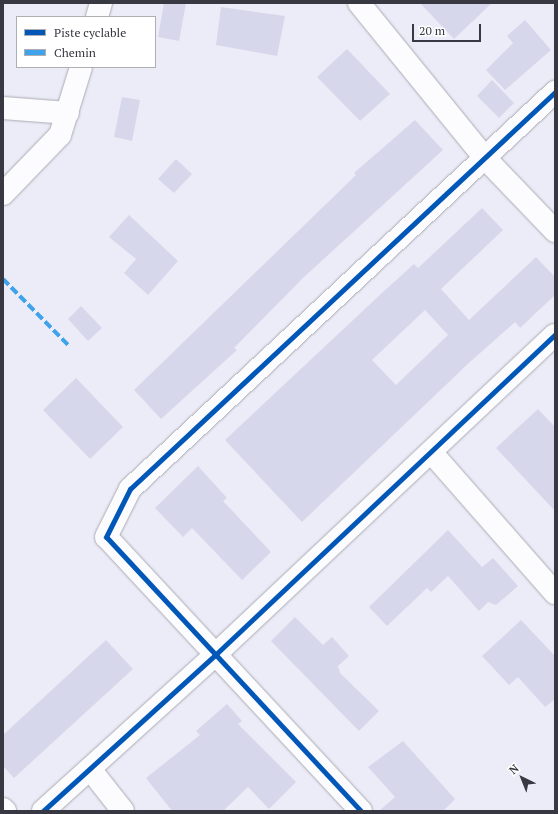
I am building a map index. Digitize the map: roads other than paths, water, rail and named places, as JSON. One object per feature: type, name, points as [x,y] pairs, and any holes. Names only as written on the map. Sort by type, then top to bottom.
[{"type":"street","points":[[97,16],[101,3]]},
{"type":"street","points":[[363,4],[484,157],[555,231]]},
{"type":"street","points":[[3,194],[60,135],[81,68]]},
{"type":"street","points":[[361,811],[106,537],[118,506],[130,489],[555,92]]},
{"type":"street","points":[[3,108],[68,113]]},
{"type":"street","points":[[43,811],[216,654],[555,335]]},
{"type":"street","points":[[431,452],[552,584]]},
{"type":"street","points":[[90,769],[123,811]]}]
